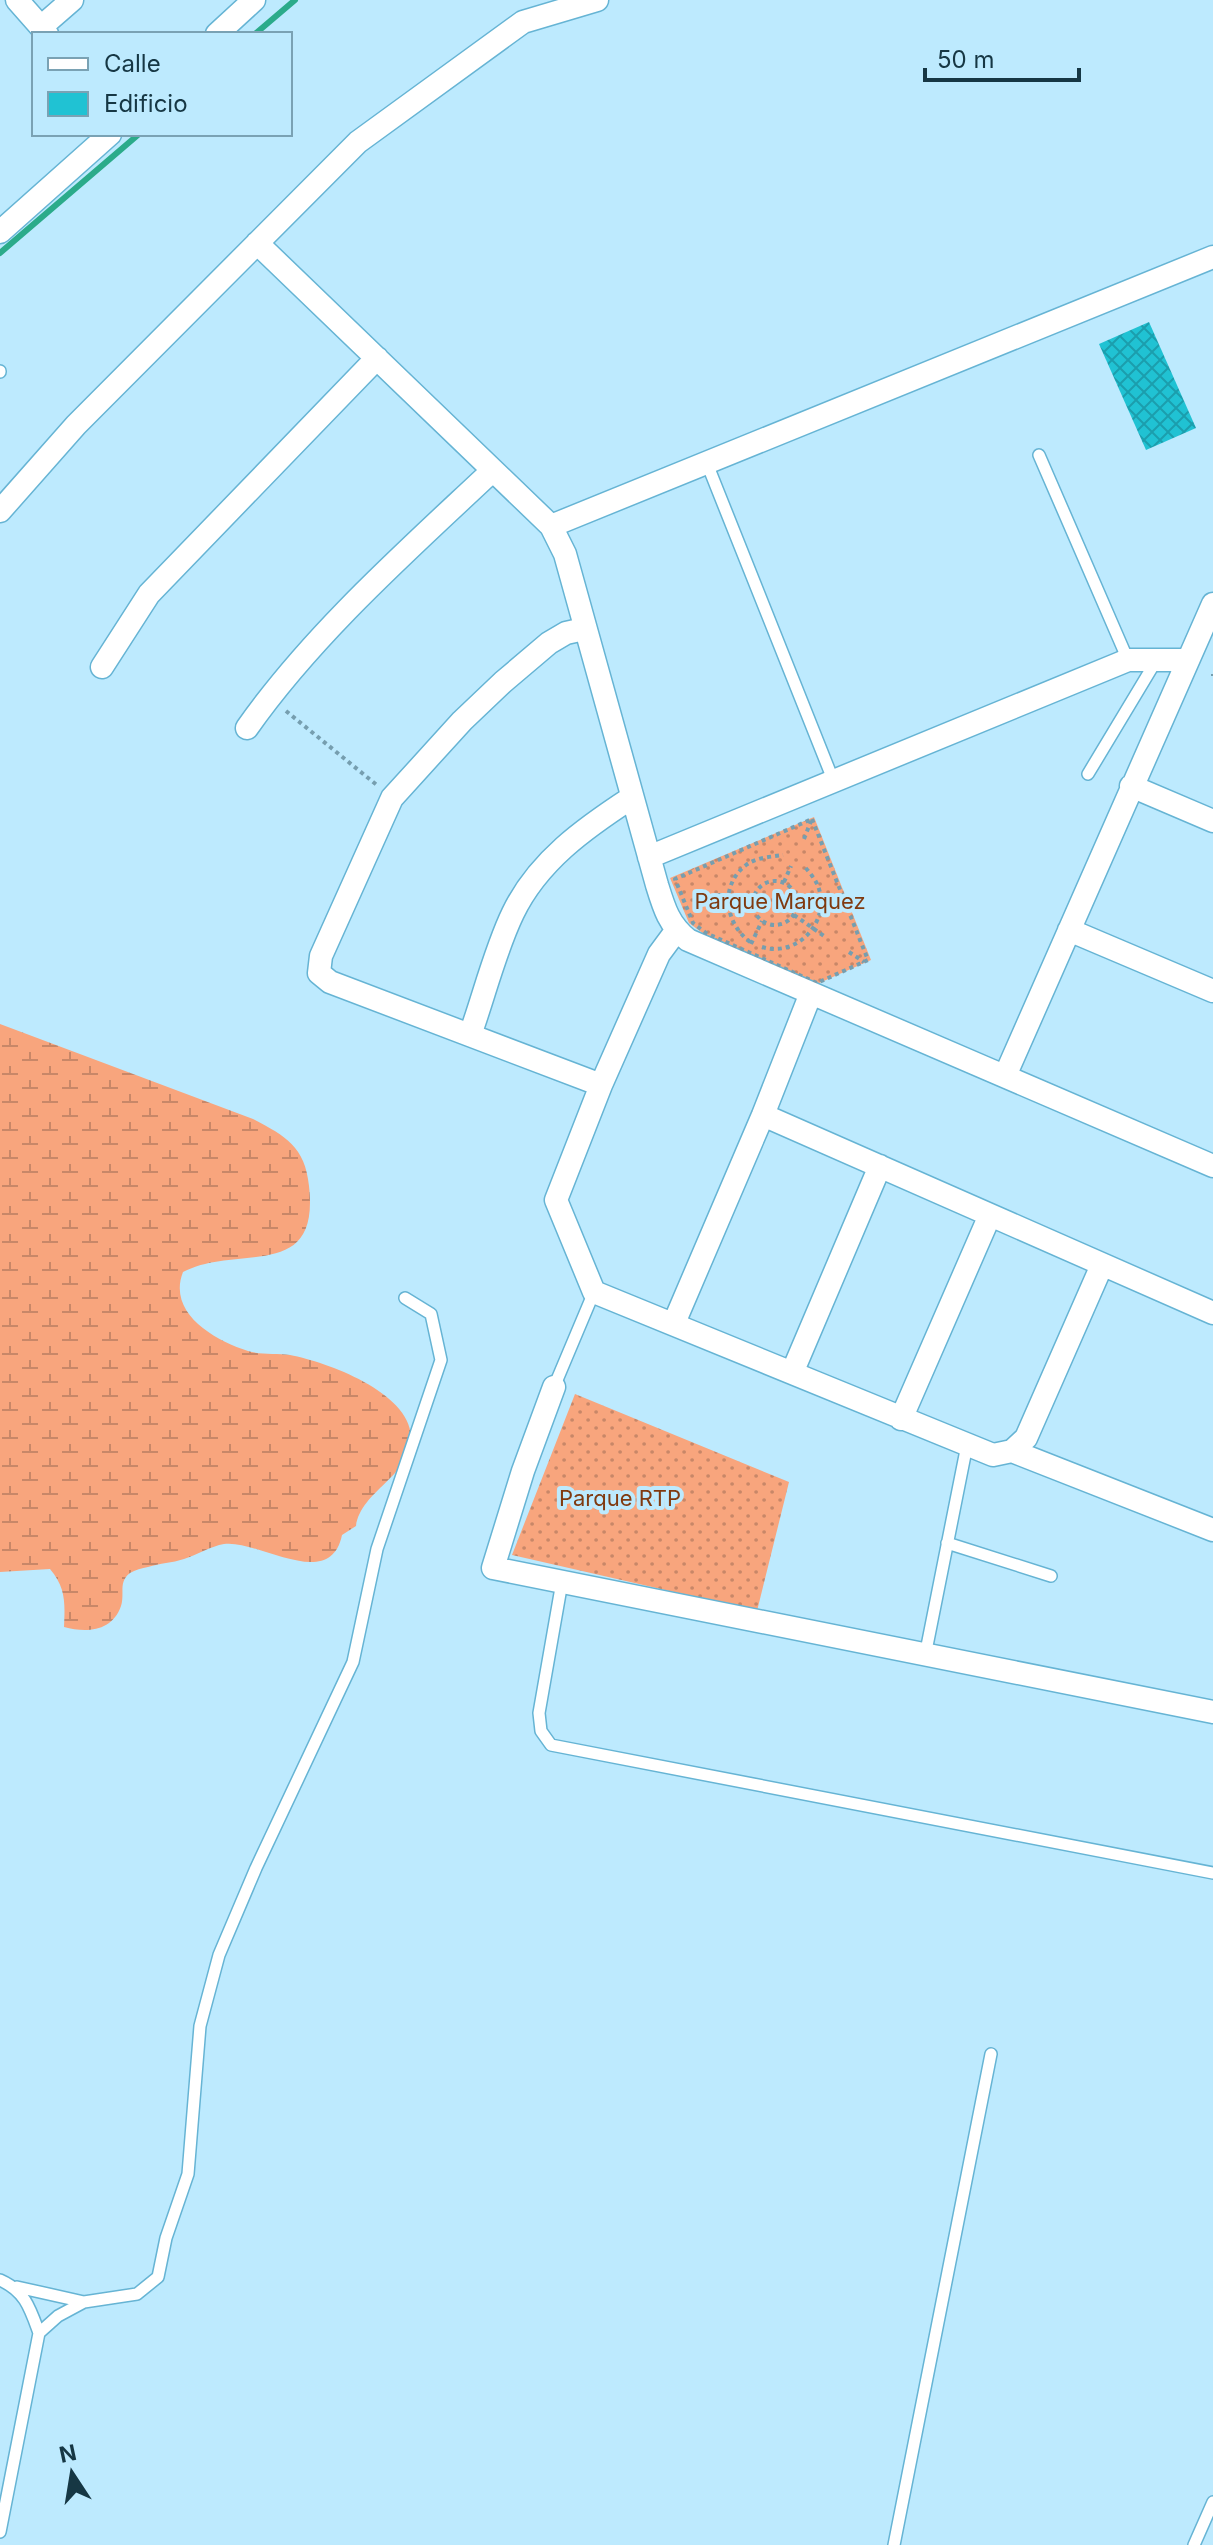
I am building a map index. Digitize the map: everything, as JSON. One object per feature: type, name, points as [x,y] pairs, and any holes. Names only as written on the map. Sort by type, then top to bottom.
[{"type":"street","points":[[17,0],[44,30],[72,0]]},
{"type":"street","points":[[0,511],[76,425],[358,142],[523,22],[597,0]]},
{"type":"street","points":[[219,32],[241,4]]},
{"type":"street","points":[[4,222],[108,136]]},
{"type":"street","points":[[257,243],[551,526],[565,554],[631,798],[667,917],[676,931],[688,940],[746,953],[811,993],[1213,1166]]},
{"type":"street","points":[[551,526],[1213,257]]},
{"type":"street","points":[[102,667],[149,594],[377,358]]},
{"type":"street","points":[[247,728],[269,697],[379,577],[492,471]]},
{"type":"street","points":[[1005,1076],[1213,604]]},
{"type":"street","points":[[584,629],[566,633],[549,643],[503,682],[462,721],[392,798],[321,956],[319,973],[330,982],[601,1085]]},
{"type":"street","points":[[649,857],[1128,660],[1188,660]]},
{"type":"street","points":[[1131,786],[1213,821]]},
{"type":"street","points":[[470,1035],[514,912],[542,868],[585,828],[631,798]]},
{"type":"street","points":[[1069,930],[1213,991]]},
{"type":"street","points":[[676,931],[659,954],[601,1085],[556,1200],[594,1292],[993,1455],[1012,1451],[1026,1438],[1102,1265]]},
{"type":"street","points":[[674,1323],[763,1115],[811,993]]},
{"type":"street","points":[[763,1115],[1213,1313]]},
{"type":"street","points":[[792,1373],[880,1166]]},
{"type":"street","points":[[901,1419],[990,1215]]},
{"type":"street","points":[[554,1387],[523,1471],[493,1568],[1213,1712]]},
{"type":"street","points":[[1012,1451],[1213,1530]]},
{"type":"lane","points":[[1039,455],[1128,660]]},
{"type":"lane","points":[[706,461],[834,782]]},
{"type":"lane","points":[[1088,774],[1157,660]]},
{"type":"lane","points":[[554,1387],[594,1292]]},
{"type":"lane","points":[[39,2333],[58,2316],[84,2302],[137,2294],[158,2277],[166,2238],[188,2174],[200,2026],[219,1955],[256,1868],[353,1662],[377,1549],[441,1360],[431,1314],[405,1298]]},
{"type":"lane","points":[[925,1656],[967,1445]]},
{"type":"lane","points":[[947,1543],[1051,1576]]},
{"type":"lane","points":[[562,1582],[539,1713],[541,1731],[551,1745],[1213,1873]]},
{"type":"lane","points":[[894,2545],[991,2054]]},
{"type":"lane","points":[[0,2280],[17,2287],[84,2302]]},
{"type":"lane","points":[[0,2532],[39,2333],[17,2287]]},
{"type":"lane","points":[[1194,2545],[1213,2502]]},
{"type":"path","points":[[269,697],[392,798]]},
{"type":"path","points":[[804,839],[812,819]]},
{"type":"path","points":[[812,819],[868,960],[817,983],[706,933],[693,923],[675,879],[812,819]]},
{"type":"path","points":[[746,953],[728,907],[736,876],[747,865],[761,858],[783,855]]},
{"type":"path","points":[[784,882],[791,866]]},
{"type":"path","points":[[746,953],[797,944],[813,927],[821,908],[820,893],[815,879],[804,866]]},
{"type":"path","points":[[766,882],[784,882],[796,893],[794,915],[777,925],[762,921],[754,908],[754,897],[766,882]]},
{"type":"path","points":[[678,889],[688,890]]},
{"type":"path","points":[[718,895],[754,897]]},
{"type":"path","points":[[794,915],[824,936]]},
{"type":"path","points":[[746,953],[762,921]]},
{"type":"path","points":[[849,952],[864,962]]},
{"type":"green space","name":"Parque Marquez","points":[[814,817],[871,960],[817,984],[712,940],[689,923],[670,878]]},
{"type":"green space","points":[[0,1024],[253,1119],[284,1137],[298,1152],[307,1172],[309,1186],[309,1216],[302,1236],[288,1248],[271,1254],[205,1264],[183,1272],[180,1287],[188,1312],[197,1323],[221,1340],[248,1351],[290,1355],[344,1372],[382,1393],[407,1420],[411,1436],[404,1462],[367,1502],[356,1526],[342,1535],[335,1552],[323,1560],[308,1562],[238,1545],[219,1545],[184,1559],[130,1573],[124,1580],[117,1615],[105,1626],[89,1630],[64,1627],[63,1596],[50,1569],[0,1572]]},
{"type":"green space","name":"Parque RTP","points":[[575,1394],[789,1482],[757,1611],[512,1555]]},
{"type":"building","points":[[1149,322],[1196,428],[1146,450],[1099,344]]},
{"type":"waterway","points":[[257,32],[295,0]]},
{"type":"waterway","points":[[0,253],[137,136]]}]
